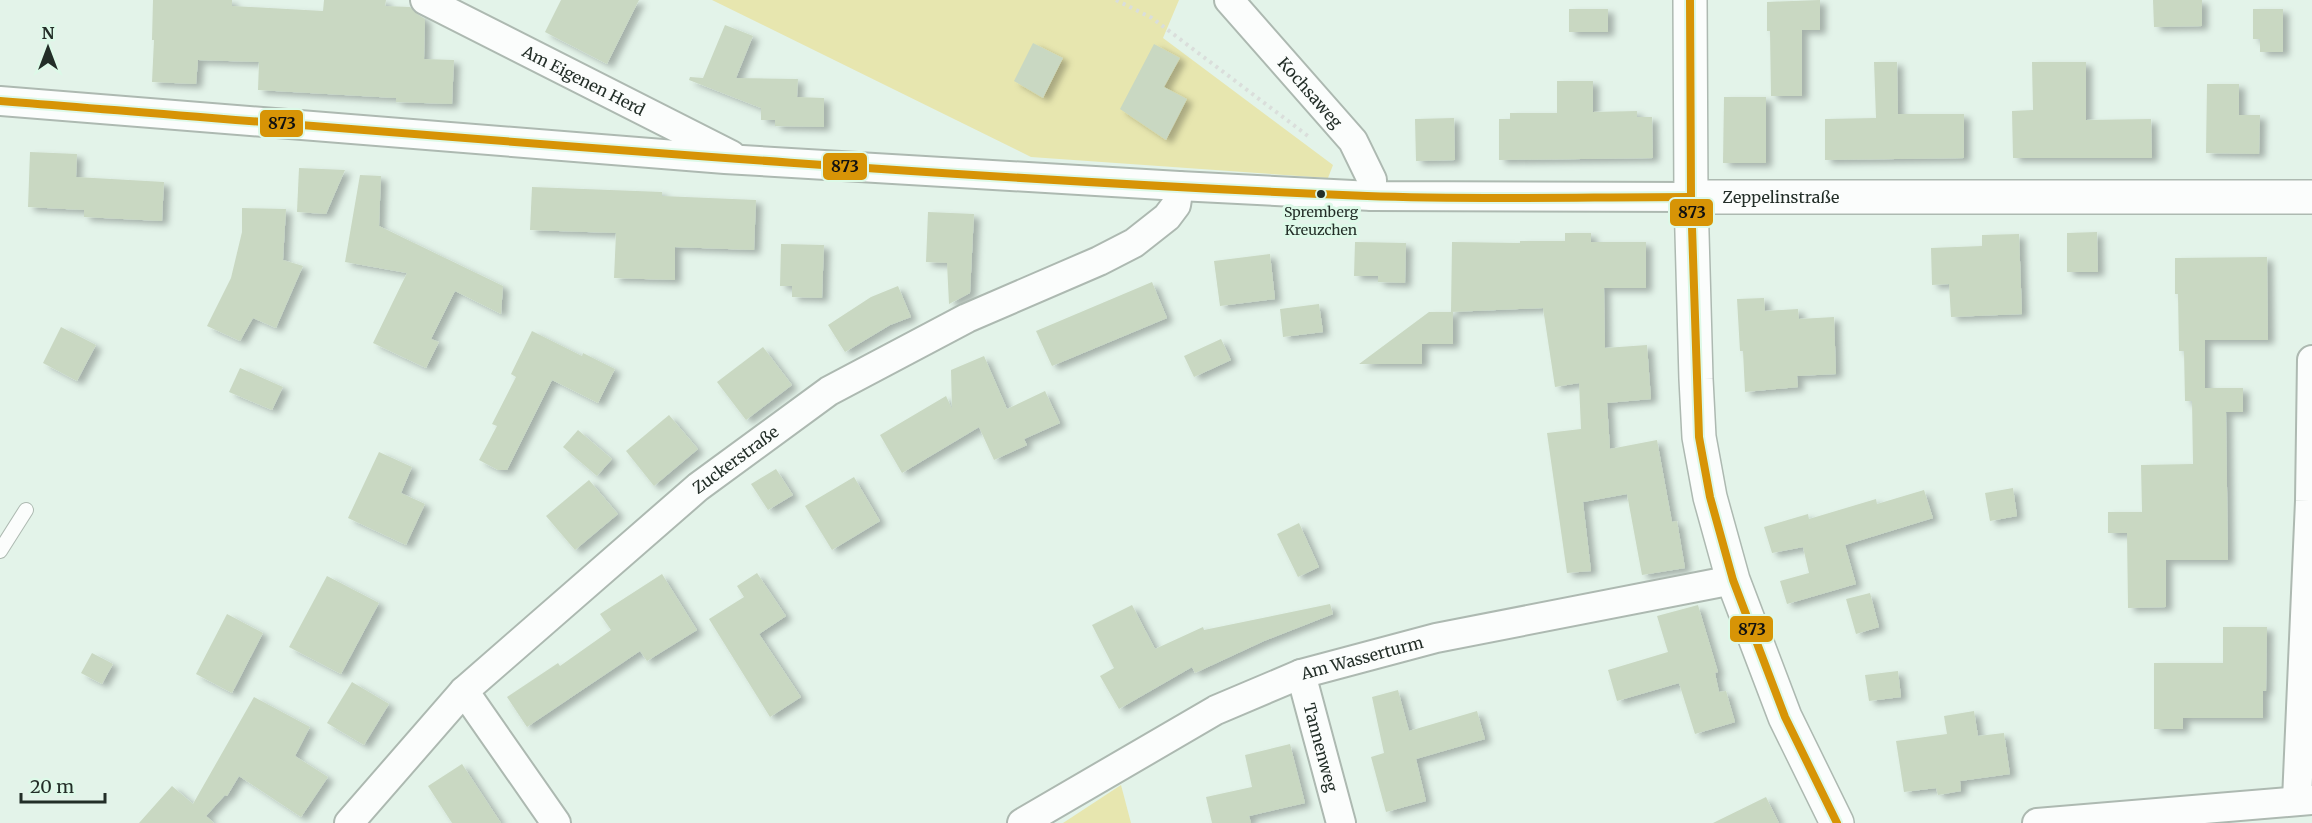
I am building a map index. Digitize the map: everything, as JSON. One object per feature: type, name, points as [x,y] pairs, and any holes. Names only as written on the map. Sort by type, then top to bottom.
[{"type":"street","name":"Am Eigenen Herd","points":[[425,0],[743,160]]},
{"type":"street","name":"Kochsaweg","points":[[1229,0],[1353,141],[1372,180],[1372,196]]},
{"type":"street","points":[[1690,0],[1691,197],[1699,437],[1710,497],[1733,580],[1785,717],[1837,823]]},
{"type":"street","name":"Zeppelinstraße","points":[[0,101],[743,160],[1372,196],[2312,197]]},
{"type":"street","name":"Zuckerstraße","points":[[349,823],[464,691],[698,487],[829,392],[967,318],[1099,261],[1134,243],[1167,217],[1176,205],[1179,186]]},
{"type":"street","points":[[2037,823],[2304,800],[2312,360]]},
{"type":"street","name":"Am Wasserturm","points":[[1022,823],[1216,710],[1302,674],[1436,638],[1733,580]]},
{"type":"street","name":"Tannenweg","points":[[1302,674],[1341,823]]},
{"type":"street","points":[[464,691],[555,823]]},
{"type":"lane","points":[[0,551],[26,510]]},
{"type":"path","points":[[1116,0],[1152,18],[1309,136]]},
{"type":"green space","points":[[712,0],[1179,0],[1163,38],[1333,165],[1328,178],[1031,157]]},
{"type":"green space","points":[[1121,785],[1131,823],[1063,823]]},
{"type":"building","points":[[153,0],[232,0],[232,6],[323,11],[324,0],[386,0],[385,6],[410,7],[425,19],[424,59],[454,60],[452,104],[396,102],[396,98],[258,90],[259,62],[198,60],[196,84],[152,82]]},
{"type":"building","points":[[561,0],[639,0],[607,64],[545,32]]},
{"type":"building","points":[[1820,0],[1820,30],[1802,30],[1802,96],[1771,96],[1767,2]]},
{"type":"building","points":[[2153,0],[2202,0],[2202,26],[2154,27]]},
{"type":"building","points":[[1569,9],[1608,9],[1608,32],[1569,32]]},
{"type":"building","points":[[2253,9],[2283,9],[2283,52],[2260,52],[2260,39],[2253,39]]},
{"type":"building","points":[[725,25],[753,36],[736,78],[798,79],[797,97],[824,98],[824,127],[775,126],[775,120],[761,120],[761,108],[689,80],[690,77],[703,78]]},
{"type":"building","points":[[1033,43],[1063,58],[1043,98],[1014,81]]},
{"type":"building","points":[[1154,44],[1180,58],[1164,87],[1187,99],[1166,140],[1120,109]]},
{"type":"building","points":[[1874,62],[1897,62],[1898,114],[1964,114],[1964,158],[1825,160],[1825,119],[1876,118]]},
{"type":"building","points":[[2032,62],[2086,62],[2086,120],[2151,119],[2152,158],[2013,158],[2012,111],[2033,110]]},
{"type":"building","points":[[1557,81],[1593,81],[1593,112],[1637,111],[1637,117],[1652,117],[1653,158],[1499,160],[1499,119],[1510,119],[1510,113],[1557,113]]},
{"type":"building","points":[[2207,84],[2239,84],[2239,115],[2260,115],[2259,154],[2206,153]]},
{"type":"building","points":[[1724,97],[1766,97],[1766,163],[1723,163]]},
{"type":"building","points":[[1454,118],[1455,160],[1416,161],[1415,119]]},
{"type":"building","points":[[30,152],[77,154],[76,177],[164,182],[162,221],[84,217],[84,210],[28,207]]},
{"type":"building","points":[[299,168],[345,170],[326,214],[297,212]]},
{"type":"building","points":[[360,175],[381,176],[379,226],[503,286],[501,314],[455,291],[431,339],[439,342],[426,368],[373,343],[407,273],[345,262]]},
{"type":"building","points":[[532,187],[662,192],[662,196],[756,200],[754,250],[675,247],[675,280],[614,278],[616,233],[530,230]]},
{"type":"building","points":[[242,208],[286,209],[283,260],[303,266],[276,328],[253,318],[240,341],[207,326],[231,278],[242,232]]},
{"type":"building","points":[[928,212],[974,214],[970,293],[949,304],[947,263],[926,262]]},
{"type":"building","points":[[2097,232],[2098,272],[2067,272],[2067,233]]},
{"type":"building","points":[[1565,233],[1591,233],[1591,242],[1646,242],[1646,288],[1604,288],[1605,348],[1647,345],[1651,399],[1607,403],[1610,449],[1657,440],[1672,522],[1677,521],[1685,568],[1642,575],[1627,494],[1583,502],[1591,571],[1567,573],[1547,433],[1581,429],[1579,383],[1555,387],[1543,308],[1451,312],[1452,242],[1565,241]]},
{"type":"building","points":[[2019,234],[2022,314],[1951,317],[1949,284],[1932,285],[1931,248],[1982,246],[1982,235]]},
{"type":"building","points":[[1355,242],[1406,243],[1405,283],[1378,282],[1378,276],[1354,276]]},
{"type":"building","points":[[781,244],[824,245],[822,298],[792,297],[792,286],[780,286]]},
{"type":"building","points":[[1270,254],[1275,299],[1220,306],[1214,261]]},
{"type":"building","points":[[2267,257],[2268,340],[2205,340],[2205,388],[2243,388],[2243,412],[2226,412],[2228,560],[2166,560],[2166,607],[2128,608],[2127,533],[2108,533],[2108,512],[2142,512],[2141,465],[2193,464],[2192,401],[2185,401],[2184,351],[2179,351],[2175,258]]},
{"type":"building","points":[[1152,282],[1167,318],[1052,366],[1036,331]]},
{"type":"building","points":[[898,286],[911,317],[890,325],[845,352],[828,325],[871,297]]},
{"type":"building","points":[[1764,298],[1765,311],[1798,309],[1799,319],[1834,317],[1836,374],[1797,376],[1798,387],[1745,392],[1737,299]]},
{"type":"building","points":[[1319,304],[1323,332],[1283,337],[1280,309]]},
{"type":"building","points":[[1429,312],[1453,312],[1453,344],[1422,344],[1422,364],[1359,364]]},
{"type":"building","points":[[61,327],[96,345],[77,381],[43,363]]},
{"type":"building","points":[[532,331],[582,356],[583,353],[615,369],[598,403],[552,380],[507,470],[498,470],[479,460],[497,426],[492,424],[516,377],[511,374]]},
{"type":"building","points":[[1221,339],[1231,360],[1194,377],[1184,356]]},
{"type":"building","points":[[763,347],[792,385],[746,420],[717,382]]},
{"type":"building","points":[[984,356],[1007,409],[1045,391],[1060,423],[1024,439],[1027,445],[994,460],[979,427],[902,473],[880,435],[946,396],[952,409],[951,370]]},
{"type":"building","points":[[240,368],[283,387],[272,410],[229,392]]},
{"type":"building","points":[[669,415],[698,449],[654,486],[626,451]]},
{"type":"building","points":[[578,430],[612,459],[597,476],[563,447]]},
{"type":"building","points":[[379,452],[412,467],[401,493],[425,504],[406,545],[348,518]]},
{"type":"building","points":[[776,469],[793,495],[768,510],[751,484]]},
{"type":"building","points":[[854,477],[880,521],[832,550],[805,506]]},
{"type":"building","points":[[589,480],[618,514],[575,550],[546,516]]},
{"type":"building","points":[[2013,488],[2017,516],[1990,521],[1985,493]]},
{"type":"building","points":[[1924,490],[1933,518],[1845,545],[1856,584],[1787,604],[1780,581],[1809,573],[1803,547],[1772,553],[1764,527],[1808,514],[1809,519],[1876,499],[1877,504]]},
{"type":"building","points":[[1299,523],[1319,567],[1298,577],[1277,534]]},
{"type":"building","points":[[757,573],[786,616],[759,634],[801,697],[770,717],[709,619],[744,597],[737,586]]},
{"type":"building","points":[[662,574],[697,630],[647,661],[640,651],[527,727],[507,697],[558,663],[560,666],[611,630],[600,614]]},
{"type":"building","points":[[327,576],[379,603],[341,674],[289,647]]},
{"type":"building","points":[[1870,593],[1879,627],[1856,634],[1846,599]]},
{"type":"building","points":[[1330,604],[1333,614],[1264,641],[1195,673],[1192,667],[1119,709],[1100,676],[1114,668],[1092,625],[1132,605],[1155,649],[1203,627],[1204,630]]},
{"type":"building","points":[[1698,605],[1718,672],[1715,673],[1719,692],[1726,691],[1735,722],[1695,734],[1679,683],[1617,701],[1608,670],[1668,652],[1657,616]]},
{"type":"building","points":[[227,614],[263,633],[232,693],[196,674]]},
{"type":"building","points":[[2223,627],[2267,627],[2266,691],[2263,691],[2263,718],[2183,718],[2183,729],[2154,729],[2154,663],[2223,663]]},
{"type":"building","points":[[92,653],[113,664],[102,684],[81,673]]},
{"type":"building","points":[[1898,671],[1901,697],[1869,701],[1865,675]]},
{"type":"building","points":[[352,682],[389,704],[364,745],[327,723]]},
{"type":"building","points":[[1398,690],[1409,731],[1477,711],[1485,739],[1416,759],[1426,801],[1386,812],[1371,757],[1384,753],[1372,697]]},
{"type":"building","points":[[254,697],[310,727],[295,756],[328,777],[301,817],[239,776],[227,796],[225,795],[206,816],[214,823],[139,823],[172,786],[193,804]]},
{"type":"building","points":[[1974,711],[1978,736],[2004,733],[2010,774],[1960,781],[1961,791],[1938,795],[1936,788],[1904,792],[1896,741],[1947,734],[1944,716]]},
{"type":"building","points":[[1290,744],[1305,803],[1249,816],[1251,823],[1212,823],[1206,797],[1252,787],[1245,755]]},
{"type":"building","points":[[462,764],[501,823],[452,823],[428,786]]},
{"type":"building","points":[[1766,797],[1779,823],[1713,823]]},
{"type":"transit line","name":"873","points":[[1690,0],[1691,197],[1699,437],[1710,497],[1733,580],[1785,717],[1837,823]]},
{"type":"transit line","name":"873","points":[[0,101],[683,155],[1196,188],[1407,197],[1691,197]]},
{"type":"place","name":"Spremberg Kreuzchen","points":[[1321,194]]}]
